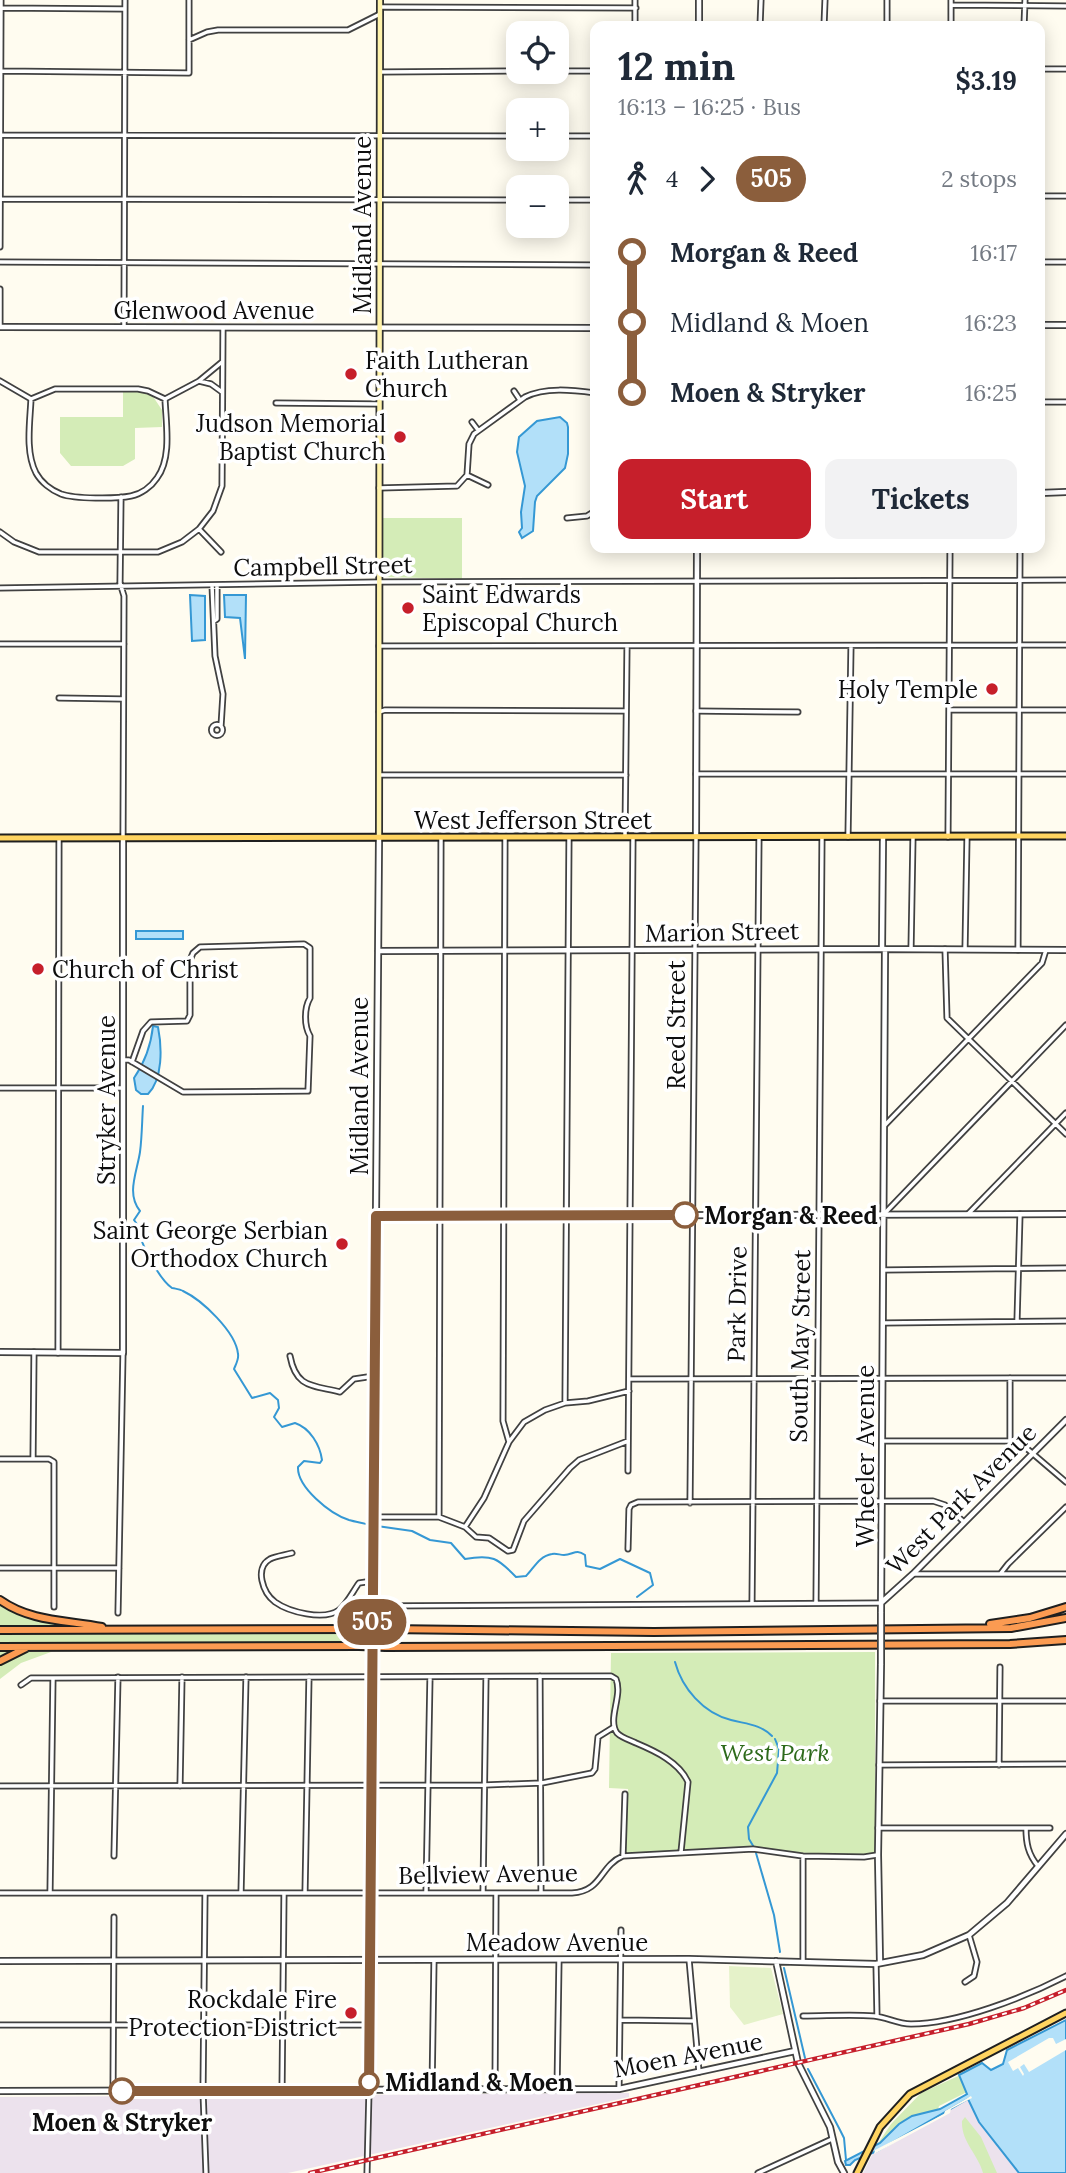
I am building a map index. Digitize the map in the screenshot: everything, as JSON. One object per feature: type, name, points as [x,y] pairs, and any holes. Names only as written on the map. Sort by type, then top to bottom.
[{"type":"highway","points":[[0,1600],[13,1609],[34,1617],[118,1630]]},
{"type":"highway","points":[[933,1627],[1001,1623],[1066,1607]]},
{"type":"highway","points":[[0,1630],[386,1629],[654,1632],[1011,1628],[1066,1618]]},
{"type":"highway","points":[[0,1647],[1010,1644],[1066,1637]]},
{"type":"highway","points":[[0,1661],[28,1647]]},
{"type":"main road","name":"Midland Avenue","points":[[379,838],[380,0]]},
{"type":"main road","name":"West Jefferson Street","points":[[0,838],[1066,836]]},
{"type":"main road","points":[[857,2173],[884,2121],[910,2094],[1066,2014]]},
{"type":"street","points":[[0,247],[1,0]]},
{"type":"street","points":[[124,327],[125,0]]},
{"type":"street","points":[[1,71],[189,73],[189,0]]},
{"type":"street","points":[[635,0],[635,21]]},
{"type":"street","points":[[699,0],[699,21]]},
{"type":"street","points":[[761,0],[761,21]]},
{"type":"street","points":[[824,21],[825,0]]},
{"type":"street","points":[[887,0],[887,21]]},
{"type":"street","points":[[951,21],[951,3],[1066,6]]},
{"type":"street","points":[[1024,21],[1025,3]]},
{"type":"street","points":[[1,8],[125,9]]},
{"type":"street","points":[[189,40],[218,30],[348,30],[380,11],[636,8]]},
{"type":"street","points":[[1045,69],[1066,69]]},
{"type":"street","points":[[380,72],[506,71]]},
{"type":"street","points":[[569,71],[590,71]]},
{"type":"street","points":[[0,135],[506,136]]},
{"type":"street","points":[[569,136],[590,136]]},
{"type":"street","points":[[1045,196],[1066,196]]},
{"type":"street","points":[[0,199],[506,200]]},
{"type":"street","points":[[569,200],[590,200]]},
{"type":"street","points":[[0,262],[590,265]]},
{"type":"street","points":[[1045,262],[1066,262]]},
{"type":"street","points":[[0,289],[0,327]]},
{"type":"street","points":[[1045,325],[1066,325]]},
{"type":"street","name":"Glenwood Avenue","points":[[0,327],[590,328]]},
{"type":"street","points":[[0,532],[14,542],[39,552],[144,553],[171,548],[199,529],[218,499],[222,486],[223,328]]},
{"type":"street","points":[[166,399],[199,381],[223,361]]},
{"type":"street","points":[[0,381],[31,399]]},
{"type":"street","points":[[199,381],[211,384],[223,392]]},
{"type":"street","points":[[31,399],[55,389],[110,389],[148,391],[166,399]]},
{"type":"street","points":[[514,391],[520,400]]},
{"type":"street","points":[[379,488],[451,487],[461,483],[467,475],[469,443],[478,430],[520,400],[541,392],[590,393]]},
{"type":"street","points":[[31,399],[30,452],[37,476],[63,495],[121,497],[132,496],[150,487],[162,471],[166,452],[166,399]]},
{"type":"street","points":[[1045,402],[1066,401]]},
{"type":"street","points":[[276,403],[379,404]]},
{"type":"street","points":[[472,422],[478,430]]},
{"type":"street","points":[[223,453],[250,453]]},
{"type":"street","points":[[467,475],[488,485]]},
{"type":"street","points":[[1045,493],[1066,492]]},
{"type":"street","points":[[121,497],[121,587],[124,596],[123,838]]},
{"type":"street","points":[[567,518],[590,514]]},
{"type":"street","points":[[199,529],[221,552]]},
{"type":"street","name":"Reed Street","points":[[691,1503],[697,553]]},
{"type":"street","points":[[948,837],[950,553]]},
{"type":"street","points":[[1018,950],[1020,553]]},
{"type":"street","name":"Campbell Street","points":[[0,588],[379,582],[1066,580]]},
{"type":"street","points":[[214,585],[212,618],[215,656],[223,688],[221,726]]},
{"type":"street","points":[[0,644],[124,644]]},
{"type":"street","points":[[379,646],[1066,645]]},
{"type":"street","points":[[848,837],[851,646]]},
{"type":"street","points":[[626,647],[626,775],[632,951],[628,1471]]},
{"type":"street","points":[[59,698],[123,699]]},
{"type":"street","points":[[949,710],[1066,710]]},
{"type":"street","points":[[379,712],[626,711]]},
{"type":"street","points":[[696,711],[798,712]]},
{"type":"street","points":[[696,774],[1066,774]]},
{"type":"street","points":[[379,775],[626,775]]},
{"type":"street","points":[[965,949],[967,836]]},
{"type":"street","points":[[565,1403],[569,837]]},
{"type":"street","name":"Park Drive","points":[[752,1603],[759,837]]},
{"type":"street","name":"South May Street","points":[[816,1603],[822,837]]},
{"type":"street","name":"Wheeler Avenue","points":[[877,2016],[885,1125],[883,837]]},
{"type":"street","points":[[911,949],[913,837]]},
{"type":"street","points":[[58,1353],[59,838]]},
{"type":"street","name":"Stryker Avenue","points":[[118,1613],[123,1353],[123,838]]},
{"type":"street","name":"Midland Avenue","points":[[367,2173],[379,838]]},
{"type":"street","points":[[439,1517],[441,838]]},
{"type":"street","points":[[505,838],[503,1421],[509,1442]]},
{"type":"street","points":[[124,1060],[183,1092],[309,1091],[310,1036],[306,1030],[306,1005],[310,998],[310,948],[304,944],[200,947],[192,953],[190,960],[190,1015],[187,1021],[151,1022],[143,1031],[132,1062]]},
{"type":"street","points":[[945,949],[947,1018],[1066,1134]]},
{"type":"street","points":[[885,1125],[1042,963],[1046,950]]},
{"type":"street","name":"Marion Street","points":[[378,951],[1066,950]]},
{"type":"street","points":[[884,1214],[1066,1025]]},
{"type":"street","points":[[0,1088],[123,1088]]},
{"type":"street","points":[[968,1214],[1066,1113]]},
{"type":"street","points":[[1017,1321],[1020,1214]]},
{"type":"street","points":[[376,1216],[1066,1214]]},
{"type":"street","points":[[884,1270],[1066,1268]]},
{"type":"street","points":[[883,1323],[1066,1321]]},
{"type":"street","points":[[0,1352],[123,1353]]},
{"type":"street","points":[[33,1459],[34,1352]]},
{"type":"street","points":[[290,1356],[297,1378],[302,1382],[331,1390],[340,1392],[354,1379],[374,1376]]},
{"type":"street","points":[[1010,1378],[1010,1440]]},
{"type":"street","points":[[629,1379],[1066,1378]]},
{"type":"street","points":[[466,1527],[484,1498],[509,1442],[524,1422],[565,1403],[588,1401],[629,1391]]},
{"type":"street","name":"West Park Avenue","points":[[881,1603],[1066,1420]]},
{"type":"street","points":[[882,1441],[1010,1440],[1023,1443],[1066,1482]]},
{"type":"street","points":[[373,1517],[439,1517],[466,1527],[477,1537],[489,1538],[508,1551],[513,1550],[524,1521],[570,1468],[579,1460],[628,1441]]},
{"type":"street","points":[[0,1459],[49,1459],[54,1462],[54,1607]]},
{"type":"street","points":[[628,1549],[631,1505],[638,1502],[933,1501],[945,1505],[964,1522]]},
{"type":"street","points":[[1001,1573],[1066,1507]]},
{"type":"street","points":[[292,1553],[266,1562],[261,1576],[268,1594],[275,1602],[288,1608],[323,1615],[330,1613],[339,1610],[359,1583],[373,1581]]},
{"type":"street","points":[[0,1568],[119,1568]]},
{"type":"street","points":[[913,1574],[1066,1574]]},
{"type":"street","points":[[373,1606],[881,1603]]},
{"type":"street","points":[[999,1765],[1000,1667]]},
{"type":"street","points":[[540,1676],[541,1893]]},
{"type":"street","points":[[21,1685],[32,1678],[611,1676],[616,1679],[619,1687],[614,1727],[620,1736],[653,1751],[684,1774],[688,1782],[681,1852]]},
{"type":"street","points":[[114,1856],[118,1677]]},
{"type":"street","points":[[180,1786],[182,1677]]},
{"type":"street","points":[[241,1893],[246,1677]]},
{"type":"street","points":[[305,1894],[309,1677]]},
{"type":"street","points":[[426,1893],[430,1677]]},
{"type":"street","points":[[483,1893],[486,1677]]},
{"type":"street","points":[[50,1893],[53,1678]]},
{"type":"street","points":[[880,1701],[1066,1701]]},
{"type":"street","points":[[0,1786],[485,1786],[542,1783],[592,1773],[595,1769],[598,1737],[614,1727]]},
{"type":"street","points":[[879,1765],[1066,1764]]},
{"type":"street","points":[[625,1794],[623,1856],[765,1850],[803,1856],[878,1855]]},
{"type":"street","points":[[878,1828],[1051,1828]]},
{"type":"street","points":[[1026,1828],[1029,1854],[1038,1866]]},
{"type":"street","name":"Meadow Avenue","points":[[0,1961],[689,1959],[878,1963],[923,1955],[969,1935],[1007,1903],[1066,1834]]},
{"type":"street","name":"Bellview Avenue","points":[[0,1893],[572,1893],[595,1886],[616,1859],[623,1856]]},
{"type":"street","points":[[803,1856],[803,1962]]},
{"type":"street","points":[[205,1893],[203,2091],[206,2173]]},
{"type":"street","points":[[495,2090],[496,1893]]},
{"type":"street","points":[[282,2091],[284,1894]]},
{"type":"street","points":[[113,2091],[114,1917]]},
{"type":"street","points":[[619,2089],[621,1930]]},
{"type":"street","points":[[965,1982],[974,1976],[977,1962],[969,1935]]},
{"type":"street","points":[[432,2091],[434,1959]]},
{"type":"street","points":[[689,1959],[699,2072]]},
{"type":"street","points":[[557,2090],[559,1960]]},
{"type":"street","points":[[776,1961],[798,2063],[834,2138],[838,2162],[844,2173]]},
{"type":"street","points":[[803,2016],[877,2016],[902,2024],[937,2021],[1009,2002],[1066,1976]]},
{"type":"street","points":[[620,2020],[693,2021]]},
{"type":"street","points":[[0,2025],[369,2025]]},
{"type":"street","name":"Moen Avenue","points":[[0,2091],[619,2089],[795,2051]]},
{"type":"street","points":[[758,2173],[834,2138]]},
{"type":"shaded area","points":[[629,2093],[629,2097],[288,2173],[0,2173],[0,2097]]},
{"type":"shaded area","points":[[968,2098],[979,2122],[1019,2173],[863,2173],[873,2153]]},
{"type":"green space","points":[[123,391],[141,391],[152,395],[162,410],[162,427],[135,428],[135,459],[123,466],[71,466],[60,453],[60,417],[123,417]]},
{"type":"green space","points":[[383,518],[462,518],[462,579],[385,577]]},
{"type":"green space","points":[[0,1603],[35,1620],[71,1625],[0,1625]]},
{"type":"green space","points":[[0,1633],[358,1633],[357,1643],[0,1643]]},
{"type":"green space","points":[[0,1652],[51,1652],[21,1663],[0,1679]]},
{"type":"green space","name":"West Park","points":[[875,1652],[875,1852],[866,1855],[730,1850],[625,1854],[628,1789],[609,1788],[611,1653]]},
{"type":"green space","points":[[729,1966],[771,1968],[783,2014],[744,2025],[730,2007]]},
{"type":"green space","points":[[967,2072],[962,2082],[967,2092],[939,2106],[936,2117],[877,2145],[891,2124],[921,2093]]},
{"type":"green space","points":[[965,2117],[981,2137],[997,2173],[983,2173],[964,2135],[962,2121]]},
{"type":"water","points":[[560,417],[568,427],[565,468],[537,496],[533,531],[522,538],[519,532],[522,528],[521,512],[525,486],[517,452],[519,437],[537,421]]},
{"type":"water","points":[[190,595],[205,596],[205,640],[192,641]]},
{"type":"water","points":[[224,595],[246,595],[245,659],[240,618],[225,617]]},
{"type":"water","points":[[136,931],[183,931],[183,939],[136,939]]},
{"type":"water","points":[[153,1026],[158,1027],[161,1053],[159,1071],[153,1088],[148,1094],[141,1094],[136,1090],[134,1078],[147,1053]]},
{"type":"water","points":[[1066,2020],[1066,2173],[1019,2173],[979,2122],[968,2099],[877,2151],[846,2165],[845,2161],[880,2143],[899,2124],[912,2116],[940,2109],[967,2094],[959,2075],[982,2063],[991,2070],[1003,2064],[1007,2050]]},
{"type":"pier","points":[[1053,2038],[1056,2044],[1066,2039],[1066,2050],[1029,2072],[1024,2064],[1020,2067],[1023,2076],[1018,2068],[1013,2071],[1008,2062]]},
{"type":"pier","points":[[971,2096],[972,2098],[951,2109],[950,2113],[874,2154],[875,2150],[944,2114],[945,2111]]},
{"type":"waterway","points":[[139,1227],[134,1220],[140,1211],[133,1190],[140,1152],[143,1106]]},
{"type":"waterway","points":[[139,1233],[152,1262],[167,1284],[191,1295],[225,1327],[236,1345],[238,1356],[234,1369],[252,1398],[270,1393],[278,1400],[279,1408],[274,1417],[282,1427],[295,1423],[313,1438],[322,1460],[320,1463],[304,1461],[298,1467],[299,1475],[309,1491],[324,1506],[341,1517],[370,1525]]},
{"type":"waterway","points":[[377,1526],[412,1531],[430,1540],[451,1543],[465,1559],[494,1559],[516,1577],[526,1576],[540,1560],[552,1554],[579,1552],[585,1555],[586,1566],[600,1569],[620,1559],[650,1573],[653,1585],[637,1597]]},
{"type":"waterway","points":[[675,1662],[688,1690],[711,1712],[758,1727],[772,1736]]},
{"type":"waterway","points":[[755,1849],[749,1839],[748,1827],[777,1773],[779,1749],[775,1739]]},
{"type":"waterway","points":[[756,1853],[774,1915],[780,1952]]},
{"type":"waterway","points":[[784,1968],[805,2058]]},
{"type":"waterway","points":[[808,2069],[844,2138],[846,2160]]},
{"type":"railway","points":[[310,2173],[969,2024],[1024,2008],[1066,1990]]},
{"type":"bus line","name":"505","points":[[122,2091],[369,2091],[376,1216],[685,1215]]},
{"type":"place","name":"Faith Lutheran Church","points":[[351,374]]},
{"type":"place","name":"Judson Memorial Baptist Church","points":[[400,437]]},
{"type":"place","name":"Saint Edwards Episcopal Church","points":[[408,608]]},
{"type":"place","name":"Holy Temple","points":[[992,689]]},
{"type":"place","name":"Church of Christ","points":[[38,969]]},
{"type":"place","name":"Morgan & Reed","points":[[685,1215]]},
{"type":"place","name":"Saint George Serbian Orthodox Church","points":[[342,1244]]},
{"type":"place","name":"Rockdale Fire Protection District","points":[[351,2013]]},
{"type":"place","name":"Midland & Moen","points":[[369,2082]]},
{"type":"place","name":"Moen & Stryker","points":[[122,2091]]}]
